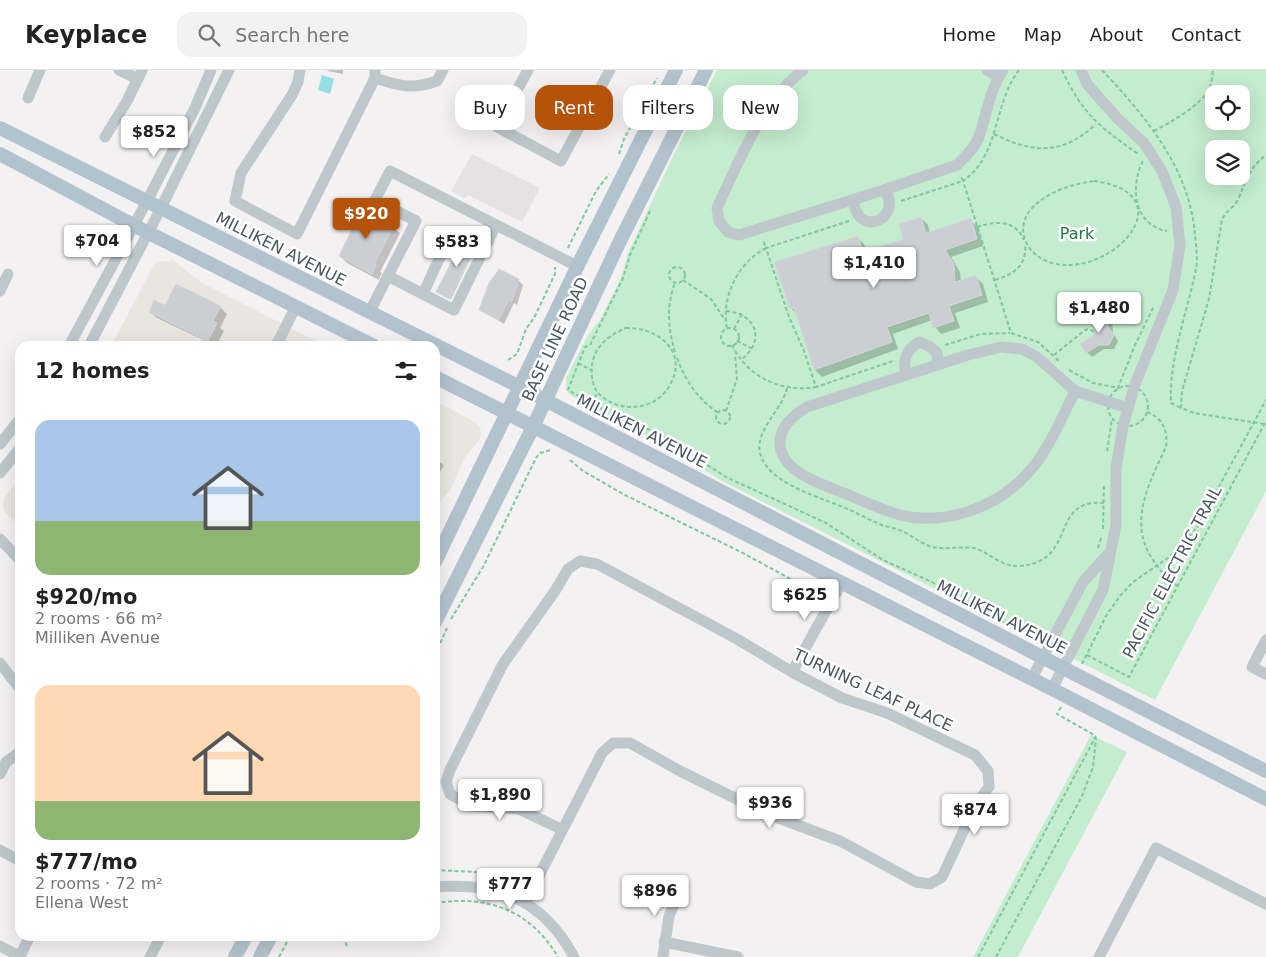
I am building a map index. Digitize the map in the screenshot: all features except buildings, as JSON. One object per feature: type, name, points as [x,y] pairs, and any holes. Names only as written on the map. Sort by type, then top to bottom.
[{"type":"main road","name":"BASE LINE ROAD","points":[[440,552],[669,70]]},
{"type":"main road","name":"BASE LINE ROAD","points":[[441,624],[619,243],[706,70]]},
{"type":"main road","name":"MILLIKEN AVENUE","points":[[0,128],[427,341]]},
{"type":"main road","points":[[0,154],[134,225],[364,341]]},
{"type":"main road","name":"MILLIKEN AVENUE","points":[[440,348],[1266,771]]},
{"type":"main road","points":[[440,380],[1052,688],[1266,799]]},
{"type":"main road","points":[[235,957],[243,941]]},
{"type":"main road","points":[[260,957],[268,941]]},
{"type":"street","points":[[28,98],[40,70]]},
{"type":"street","points":[[105,137],[127,102],[140,74],[119,70]]},
{"type":"street","points":[[72,341],[195,108],[211,70]]},
{"type":"street","points":[[92,341],[161,208],[229,70]]},
{"type":"street","points":[[300,70],[298,82],[292,96],[241,172],[235,201],[298,234],[375,74],[398,85],[419,87],[437,80],[443,70]]},
{"type":"street","points":[[528,70],[497,127],[561,161],[610,70]]},
{"type":"street","points":[[803,70],[781,90],[768,109],[717,208],[719,221],[728,232],[739,235],[764,228],[884,190],[957,164],[968,154],[978,138],[988,101],[1001,73],[987,70]]},
{"type":"street","points":[[1052,688],[1103,590],[1116,525],[1116,468],[1128,408],[1147,350],[1173,290],[1180,246],[1176,207],[1155,159],[1144,143],[1118,119],[1087,84],[1081,70]]},
{"type":"street","points":[[370,313],[416,221],[375,200],[390,171],[577,266]]},
{"type":"street","points":[[853,200],[854,212],[862,219],[871,222],[880,221],[886,215],[889,207],[888,195],[884,190]]},
{"type":"street","points":[[388,276],[454,310],[496,225]]},
{"type":"street","points":[[423,294],[448,244],[455,236],[464,232],[470,232],[489,241]]},
{"type":"street","points":[[0,291],[8,274]]},
{"type":"street","points":[[278,341],[296,306]]},
{"type":"street","points":[[906,375],[903,365],[905,357],[911,347],[919,342],[929,346],[937,353],[938,364]]},
{"type":"street","points":[[1075,391],[1049,441],[1026,476],[1000,498],[960,514],[922,518],[902,515],[878,508],[800,472],[784,458],[780,437],[784,427],[798,412],[807,407],[985,350],[1022,349],[1037,358],[1075,391],[1128,408]]},
{"type":"street","points":[[0,444],[15,424]]},
{"type":"street","points":[[0,473],[15,454]]},
{"type":"street","points":[[0,539],[15,555]]},
{"type":"street","points":[[1032,678],[1083,582],[1112,549]]},
{"type":"street","name":"TURNING LEAF PLACE","points":[[580,562],[597,564],[737,639],[792,672],[842,698],[887,713],[975,755],[988,771],[989,787],[976,804],[942,876],[930,884],[916,882],[840,841],[765,813],[680,771],[630,743],[613,743],[602,753],[562,829],[519,809],[471,806],[450,794],[446,782],[450,770],[503,664],[555,591],[568,568],[580,562]]},
{"type":"street","points":[[792,672],[842,582]]},
{"type":"street","points":[[1266,640],[1252,666],[1266,674]]},
{"type":"street","points":[[0,663],[15,682]]},
{"type":"street","points":[[0,774],[6,762],[15,756]]},
{"type":"street","points":[[525,903],[562,829]]},
{"type":"street","points":[[1099,957],[1156,848],[1266,904]]},
{"type":"street","points":[[0,850],[15,858]]},
{"type":"street","points":[[663,957],[669,916],[683,886]]},
{"type":"street","points":[[440,887],[487,887],[525,903],[540,913],[555,928],[574,957]]},
{"type":"street","points":[[0,946],[21,957],[28,941]]},
{"type":"street","points":[[150,957],[158,941]]},
{"type":"street","points":[[664,942],[738,957]]},
{"type":"path","points":[[617,161],[624,139],[669,70]]},
{"type":"path","points":[[1062,70],[1078,101],[1096,124],[1144,159],[1150,167]]},
{"type":"path","points":[[1153,131],[1178,117],[1206,95],[1211,86],[1213,70]]},
{"type":"path","points":[[994,134],[1026,148],[1050,148],[1075,140],[1096,124]]},
{"type":"path","points":[[1265,422],[1194,413],[1181,408],[1182,391],[1209,299],[1222,219],[1227,210],[1236,202],[1252,166],[1266,155]]},
{"type":"path","points":[[1144,159],[1134,185],[1138,206],[1138,220],[1129,236],[1116,250],[1078,264],[1057,264],[1038,258],[1028,249],[1024,242],[1024,223],[1034,206],[1053,193],[1075,183],[1094,181],[1114,184],[1129,192],[1138,206],[1146,218],[1158,228],[1170,232],[1169,226]]},
{"type":"path","points":[[957,164],[995,280],[1011,333],[1013,348]]},
{"type":"path","points":[[508,360],[517,354],[526,329],[534,318],[555,274],[555,267],[563,249],[568,248],[596,191],[613,168]]},
{"type":"path","points":[[899,202],[963,181]]},
{"type":"path","points":[[652,207],[630,255],[623,278],[590,345],[585,347],[568,390],[592,404],[656,432],[726,478],[826,523],[883,560],[932,582],[966,603]]},
{"type":"path","points":[[727,328],[726,311],[732,285],[743,266],[755,254],[766,248],[849,221],[853,224]]},
{"type":"path","points":[[977,227],[996,222],[1012,225],[1022,235],[1026,254],[1019,268],[995,280]]},
{"type":"path","points":[[764,228],[762,237],[789,317],[816,387]]},
{"type":"path","points":[[675,283],[669,276],[674,268],[683,271],[683,280]]},
{"type":"path","points":[[683,280],[711,299],[726,322]]},
{"type":"path","points":[[675,283],[683,280]]},
{"type":"path","points":[[675,283],[669,305],[671,341],[676,355],[691,387],[701,399],[718,412],[726,411]]},
{"type":"path","points":[[1111,395],[1118,388],[1135,344],[1156,301]]},
{"type":"path","points":[[726,311],[742,314],[749,318],[754,326],[756,336],[753,349],[741,360]]},
{"type":"path","points":[[734,329],[742,314]]},
{"type":"path","points":[[626,328],[637,328],[660,336],[676,355],[676,368],[672,382],[655,401],[644,406],[620,406],[598,393],[591,370],[592,358],[606,338],[626,328]]},
{"type":"path","points":[[727,328],[734,329],[738,334],[737,341],[732,345],[725,344],[722,340],[722,332],[727,328]]},
{"type":"path","points":[[1054,355],[1085,330],[1089,329],[1094,332]]},
{"type":"path","points":[[940,342],[946,346],[981,334],[1011,333],[1038,342],[1062,364]]},
{"type":"path","points":[[737,341],[753,349]]},
{"type":"path","points":[[732,345],[741,360],[760,377],[777,386],[804,389],[893,363],[894,358]]},
{"type":"path","points":[[718,412],[718,422],[724,424],[730,418],[726,411],[736,379],[735,352]]},
{"type":"path","points":[[578,363],[591,370]]},
{"type":"path","points":[[1069,370],[1093,384],[1118,388],[1127,386]]},
{"type":"path","points":[[1129,427],[1141,422],[1147,412],[1147,399],[1140,389]]},
{"type":"path","points":[[592,404],[598,393]]},
{"type":"path","name":"PACIFIC ELECTRIC TRAIL","points":[[1265,422],[1129,677],[1087,655],[1106,616],[1120,596],[1133,582],[1173,554],[1196,529],[1266,400]]},
{"type":"path","points":[[1107,407],[1115,422]]},
{"type":"path","points":[[1147,412],[1163,424],[1167,439],[1166,447],[1143,500],[1140,514],[1144,540],[1157,566],[1172,583],[1178,586]]},
{"type":"path","points":[[1106,452],[1112,419]]},
{"type":"path","points":[[450,621],[483,567],[536,458],[545,451],[558,453]]},
{"type":"path","points":[[566,458],[588,474],[625,495],[741,552],[809,589]]},
{"type":"path","points":[[1093,554],[1098,548],[1103,531],[1104,479]]},
{"type":"path","points":[[992,617],[1038,636],[1046,634]]},
{"type":"path","points":[[1057,714],[1096,736]]},
{"type":"path","points":[[978,957],[1096,736]]},
{"type":"path","points":[[996,957],[1082,796],[1093,767],[1096,736]]},
{"type":"path","points":[[440,870],[480,873],[515,883]]},
{"type":"path","points":[[440,903],[466,900],[501,906],[534,926],[549,942],[558,957]]},
{"type":"path","points":[[279,957],[287,941]]},
{"type":"path","points":[[345,941],[347,947]]},
{"type":"shaded area","points":[[472,154],[540,188],[522,222],[468,195],[465,198],[451,191]]},
{"type":"shaded area","points":[[172,259],[202,283],[319,341],[114,341],[154,265],[162,261],[169,262]]},
{"type":"shaded area","points":[[440,404],[475,422],[480,427],[481,434],[479,440],[465,457],[450,490],[440,502]]},
{"type":"shaded area","points":[[15,484],[15,523],[4,511],[4,498]]},
{"type":"green space","name":"Park","points":[[717,70],[1266,70],[1266,491],[1155,700],[722,481],[665,446],[570,395],[566,389],[566,378],[588,335],[600,320],[621,278],[628,253],[686,130],[713,130],[713,85],[709,85]]},
{"type":"green space","points":[[1091,735],[1127,752],[1018,957],[973,957]]},
{"type":"water","points":[[322,75],[334,79],[330,94],[318,90]]}]
